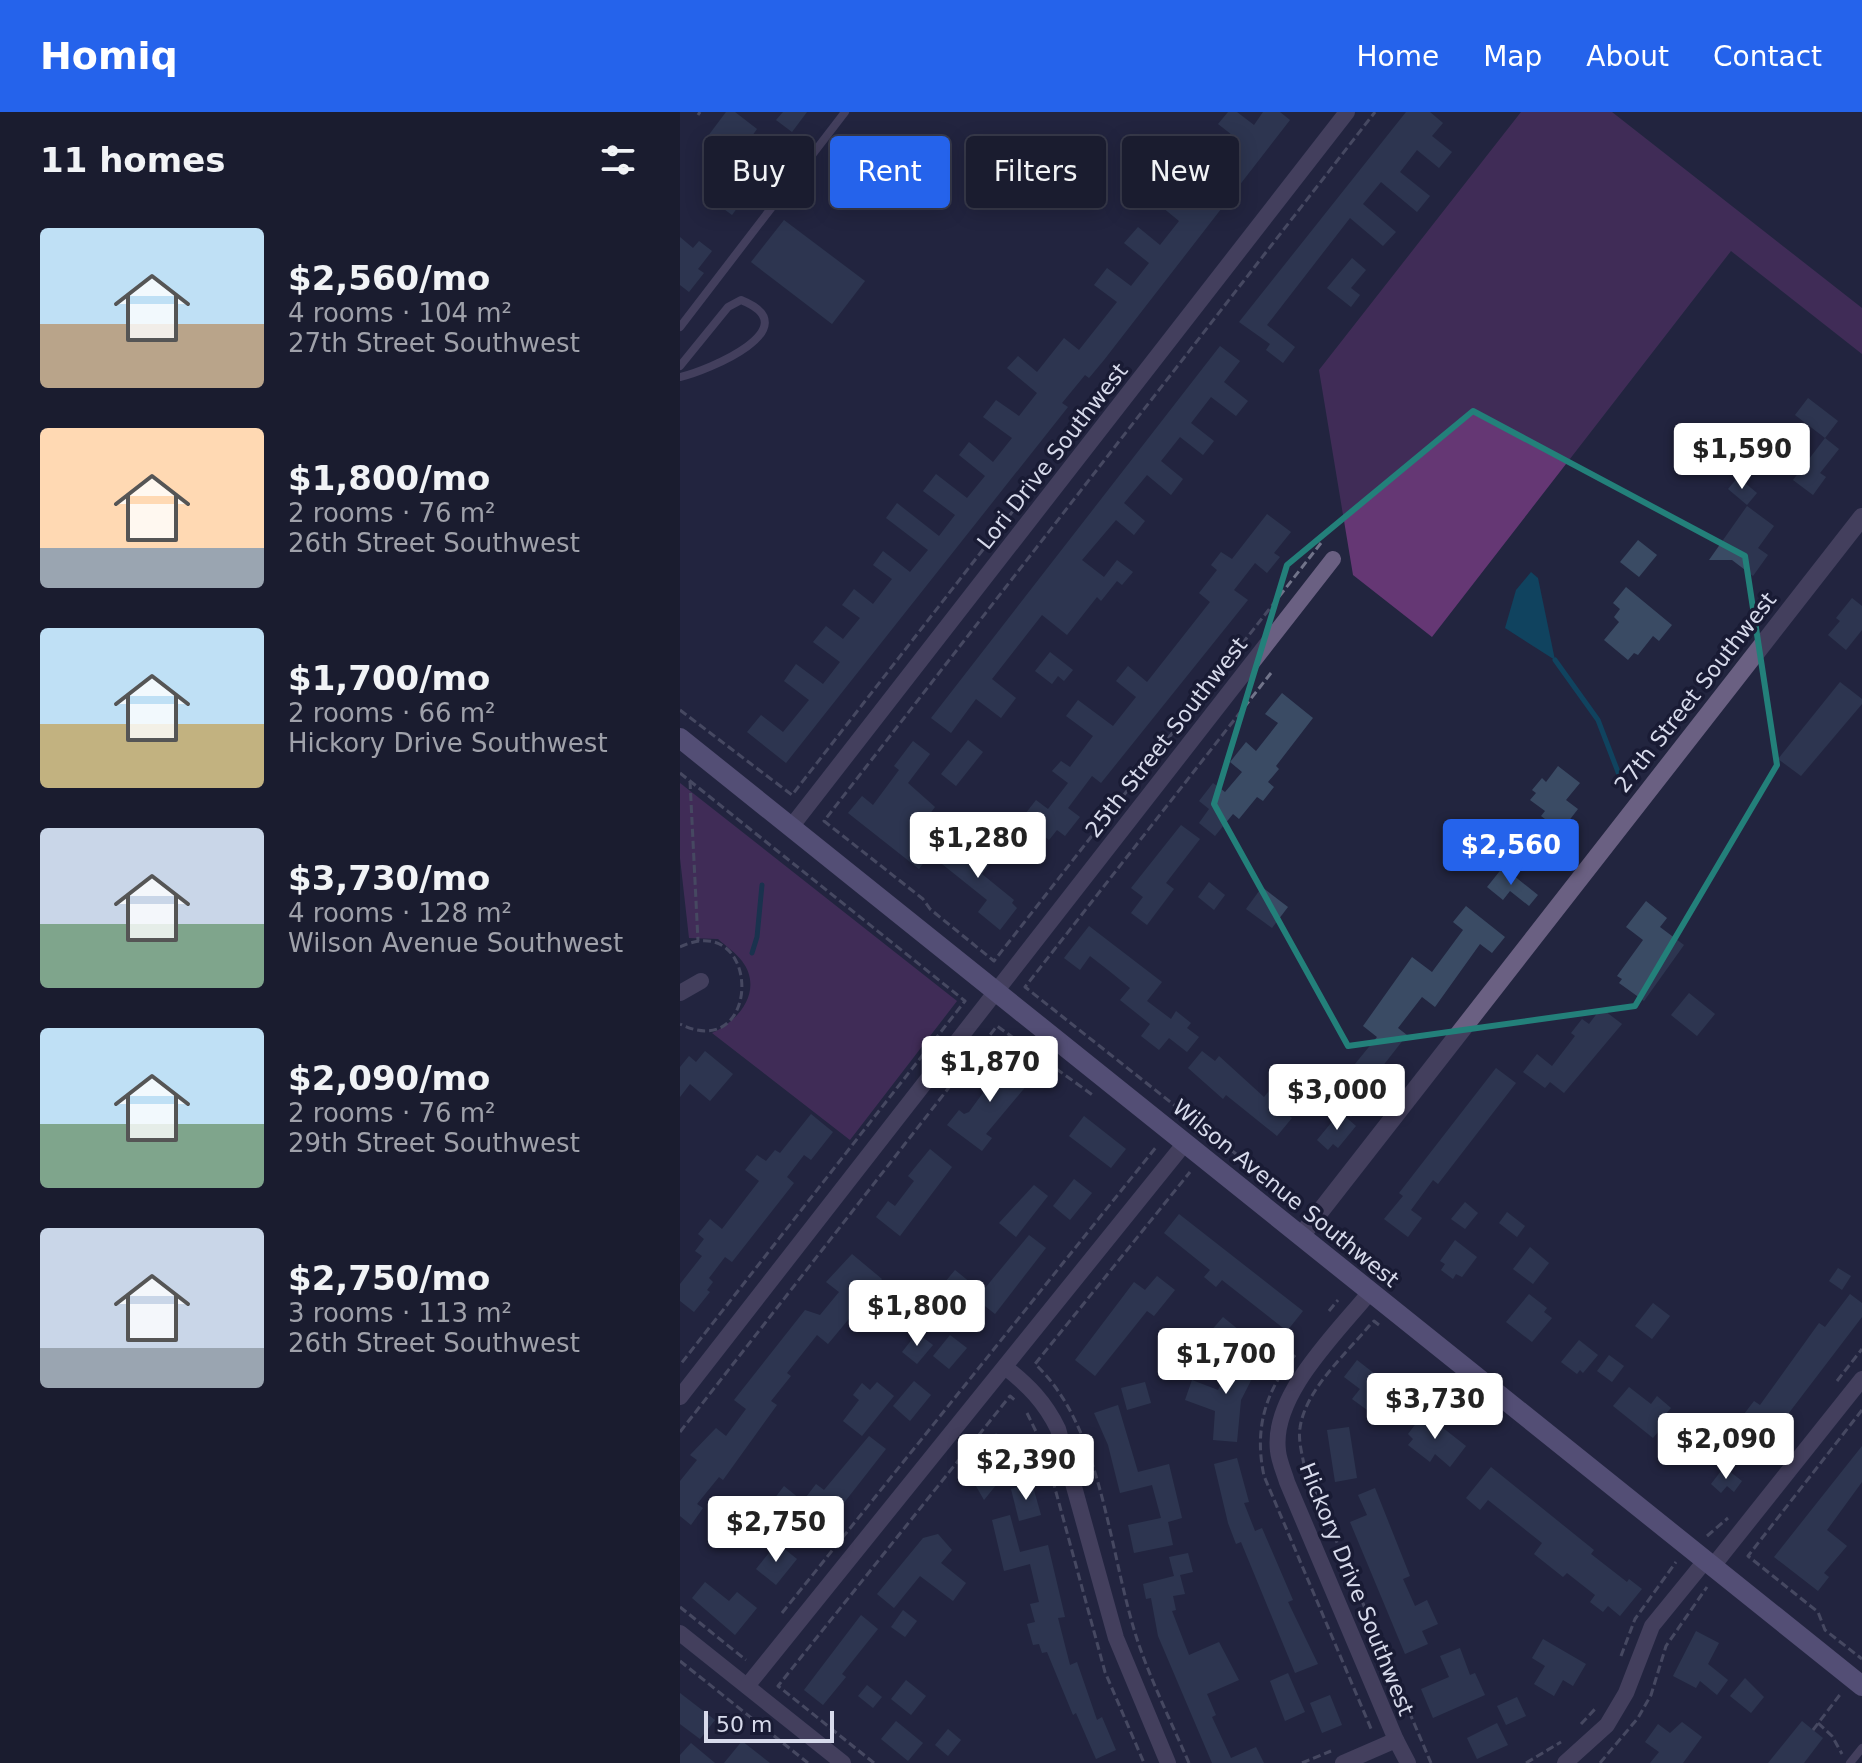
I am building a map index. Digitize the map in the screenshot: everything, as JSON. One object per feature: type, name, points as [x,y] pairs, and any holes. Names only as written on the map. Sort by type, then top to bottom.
[{"type":"main road","name":"Wilson Avenue Southwest","points":[[680,738],[1185,1143],[1307,1228],[1370,1292],[1709,1571],[1862,1686]]},
{"type":"street","name":"Lori Drive Southwest","points":[[791,827],[1347,112]]},
{"type":"street","name":"27th Street Southwest","points":[[1307,1228],[1862,517]]},
{"type":"street","name":"25th Street Southwest","points":[[680,1397],[1333,559]]},
{"type":"street","points":[[680,993],[701,981]]},
{"type":"street","points":[[747,1686],[1185,1143]]},
{"type":"street","name":"Hickory Drive Southwest","points":[[1370,1292],[1293,1390],[1280,1419],[1278,1451],[1287,1482],[1408,1763]]},
{"type":"street","points":[[1005,1367],[1029,1386],[1049,1409],[1058,1429],[1116,1638],[1168,1763]]},
{"type":"street","points":[[1565,1763],[1607,1725],[1626,1693],[1652,1626],[1709,1571],[1862,1379]]},
{"type":"street","points":[[680,1633],[843,1763]]},
{"type":"street","points":[[1343,1763],[1396,1740]]},
{"type":"lane","points":[[680,327],[845,112]]},
{"type":"lane","points":[[680,366],[728,307],[741,300],[760,313],[763,322],[758,337],[746,351],[680,377]]},
{"type":"lane","points":[[1850,1763],[1862,1748]]},
{"type":"path","points":[[1321,543],[994,961],[930,909],[923,899],[824,821],[1375,112]]},
{"type":"path","points":[[680,710],[792,795],[1034,485]]},
{"type":"path","points":[[1271,673],[1025,987],[1293,1199],[1307,1228]]},
{"type":"path","points":[[680,773],[965,1001],[680,1365]]},
{"type":"path","points":[[690,781],[698,942]]},
{"type":"path","points":[[680,947],[698,942],[726,949],[744,975],[744,997],[726,1023],[706,1032],[680,1024]]},
{"type":"path","points":[[680,1432],[997,1026],[1099,1100]]},
{"type":"path","points":[[774,1624],[1158,1147],[1146,1137]]},
{"type":"path","points":[[1189,1763],[1139,1645],[1076,1419],[1054,1381],[1035,1364],[1188,1171],[1200,1181]]},
{"type":"path","points":[[1387,1330],[1374,1321],[1320,1387],[1306,1407],[1300,1428],[1300,1444],[1304,1465],[1431,1763]]},
{"type":"path","points":[[1834,1385],[1862,1349]]},
{"type":"path","points":[[874,1763],[778,1686],[1010,1396],[1036,1426],[1105,1672],[1144,1763]]},
{"type":"path","points":[[1862,1410],[1748,1556],[1818,1612],[1825,1630],[1862,1659]]},
{"type":"path","points":[[1702,1532],[1708,1537],[1729,1517]]},
{"type":"path","points":[[1618,1668],[1635,1619],[1678,1563],[1667,1554]]},
{"type":"path","points":[[1600,1763],[1638,1718],[1651,1695],[1666,1646],[1709,1571]]},
{"type":"path","points":[[680,1607],[746,1660]]},
{"type":"path","points":[[680,1661],[808,1763]]},
{"type":"path","points":[[1813,1730],[1842,1692]]},
{"type":"path","points":[[1576,1729],[1597,1707]]},
{"type":"path","points":[[1818,1723],[1832,1736],[1850,1763]]},
{"type":"path","points":[[1526,1763],[1566,1738]]},
{"type":"highlighted area","points":[[1473,411],[1745,556],[1777,765],[1635,1006],[1348,1046],[1214,804],[1287,565]]},
{"type":"shaded area","points":[[1521,112],[1612,112],[1862,308],[1862,354],[1731,251],[1432,637],[1353,575],[1319,370]]},
{"type":"shaded area","points":[[680,783],[957,1001],[850,1140],[712,1033],[739,1013],[749,993],[750,983],[742,961],[718,939],[689,938],[680,858]]},
{"type":"water","points":[[1531,572],[1538,578],[1555,660],[1505,628],[1516,590]]},
{"type":"building","points":[[726,112],[735,112],[757,129],[752,136],[708,136]]},
{"type":"building","points":[[783,112],[807,112],[792,132],[776,120]]},
{"type":"building","points":[[1228,112],[1237,112],[1254,125],[1263,112],[1280,112],[1290,120],[1239,186],[1239,136],[1233,136],[1218,124]]},
{"type":"building","points":[[1406,112],[1430,112],[1443,123],[1432,136],[1452,152],[1439,168],[1417,150],[1400,172],[1430,196],[1417,212],[1381,182],[1363,204],[1396,232],[1383,246],[1350,218],[1267,325],[1295,347],[1283,363],[1266,350],[1270,344],[1239,322]]},
{"type":"building","points":[[722,208],[737,208],[732,215]]},
{"type":"building","points":[[1163,208],[1222,208],[1104,360],[1089,378],[1085,375],[1062,403],[1068,407],[786,763],[747,732],[761,715],[783,732],[809,700],[784,681],[796,664],[823,684],[840,662],[813,642],[826,626],[843,639],[860,618],[842,605],[854,589],[873,604],[892,579],[873,565],[883,551],[910,572],[928,550],[886,518],[897,503],[939,536],[955,515],[923,491],[936,474],[967,498],[985,476],[959,455],[969,442],[993,462],[1012,438],[983,417],[996,400],[1019,416],[1037,393],[1007,368],[1018,356],[1037,372],[1064,338],[1079,350],[1117,302],[1094,285],[1107,268],[1131,286],[1149,263],[1124,243],[1138,227],[1160,245],[1179,221]]},
{"type":"building","points":[[784,220],[865,281],[832,324],[751,262]]},
{"type":"building","points":[[680,237],[693,248],[699,241],[712,251],[698,269],[704,273],[689,292],[680,285]]},
{"type":"building","points":[[1352,258],[1366,270],[1351,288],[1360,295],[1351,307],[1327,288]]},
{"type":"building","points":[[1220,346],[1240,361],[1224,382],[1248,401],[1236,416],[1211,397],[1191,423],[1214,441],[1203,455],[1180,437],[1161,461],[1183,479],[1171,495],[1147,475],[1124,503],[1145,521],[1134,535],[1116,520],[1082,560],[1104,577],[1117,560],[1133,572],[1122,585],[1117,581],[1101,601],[1097,597],[1067,635],[1042,615],[992,679],[1016,698],[1001,718],[976,699],[951,733],[931,718]]},
{"type":"building","points":[[1808,398],[1838,421],[1825,438],[1795,415]]},
{"type":"building","points":[[1825,438],[1839,449],[1820,473],[1826,477],[1813,495],[1793,480]]},
{"type":"building","points":[[1738,477],[1757,493],[1747,505],[1728,489]]},
{"type":"building","points":[[1747,506],[1774,526],[1758,548],[1768,555],[1753,576],[1732,560],[1709,560]]},
{"type":"building","points":[[1267,514],[1291,532],[1274,553],[1280,557],[1267,573],[1255,563],[1234,590],[1248,600],[1101,783],[1092,776],[1068,808],[1080,817],[1065,836],[1057,830],[1049,840],[1022,818],[1036,800],[1048,809],[1068,783],[1052,771],[1061,761],[1070,767],[1093,736],[1066,716],[1078,700],[1113,726],[1136,697],[1116,681],[1128,666],[1147,682],[1210,602],[1199,593],[1217,570],[1211,565],[1221,552],[1232,559]]},
{"type":"building","points":[[1638,540],[1657,555],[1639,577],[1620,562]]},
{"type":"building","points":[[1626,587],[1672,625],[1659,641],[1653,636],[1638,655],[1634,653],[1628,660],[1604,640],[1619,622],[1614,617],[1620,609],[1613,603]]},
{"type":"building","points":[[1852,598],[1862,606],[1862,630],[1846,650],[1828,635],[1840,621],[1836,618]]},
{"type":"building","points":[[1050,652],[1073,670],[1064,681],[1058,676],[1052,684],[1035,671]]},
{"type":"building","points":[[1840,682],[1862,699],[1862,704],[1801,776],[1778,759]]},
{"type":"building","points":[[1282,693],[1313,718],[1276,766],[1279,769],[1268,782],[1274,787],[1263,801],[1257,797],[1239,819],[1233,814],[1215,836],[1199,823],[1209,809],[1199,801],[1213,783],[1225,792],[1242,772],[1230,762],[1246,742],[1256,751],[1278,723],[1265,714]]},
{"type":"building","points":[[968,740],[983,752],[956,786],[941,774]]},
{"type":"building","points":[[913,741],[930,754],[908,783],[935,807],[914,835],[933,850],[919,869],[848,813],[862,796],[873,805],[899,770],[894,766]]},
{"type":"building","points":[[1558,766],[1580,783],[1566,800],[1578,809],[1561,831],[1541,816],[1545,811],[1530,800],[1536,793],[1532,790],[1542,778],[1546,782]]},
{"type":"building","points":[[1181,825],[1200,839],[1166,883],[1174,889],[1147,925],[1131,913],[1143,897],[1131,888]]},
{"type":"building","points":[[957,836],[970,847],[975,842],[990,854],[984,861],[989,865],[982,874],[1014,900],[1012,903],[1017,908],[1000,930],[978,912],[987,900],[937,860]]},
{"type":"building","points":[[1503,867],[1538,895],[1529,906],[1510,891],[1503,900],[1487,887]]},
{"type":"building","points":[[1209,882],[1225,895],[1214,910],[1198,897]]},
{"type":"building","points":[[1262,887],[1288,907],[1272,928],[1246,909]]},
{"type":"building","points":[[1646,901],[1667,918],[1660,927],[1684,945],[1644,1001],[1619,983],[1622,979],[1617,976],[1643,940],[1626,927]]},
{"type":"building","points":[[1466,906],[1505,937],[1492,953],[1480,944],[1435,1007],[1422,997],[1398,1028],[1407,1035],[1357,1099],[1362,1103],[1351,1117],[1336,1105],[1354,1082],[1346,1075],[1377,1037],[1363,1026],[1412,957],[1432,972],[1463,930],[1453,922]]},
{"type":"building","points":[[1089,926],[1162,982],[1147,1001],[1171,1019],[1176,1011],[1191,1023],[1187,1028],[1199,1037],[1187,1052],[1169,1038],[1159,1050],[1141,1036],[1150,1024],[1120,1000],[1130,988],[1090,956],[1080,970],[1064,958]]},
{"type":"building","points":[[1689,993],[1715,1014],[1697,1036],[1671,1015]]},
{"type":"building","points":[[1601,1008],[1622,1024],[1564,1093],[1550,1082],[1545,1088],[1523,1072],[1537,1054],[1552,1066],[1575,1036],[1571,1033],[1582,1019],[1589,1024]]},
{"type":"building","points":[[705,1051],[733,1074],[710,1101],[690,1084],[680,1097],[680,1067],[689,1056],[696,1062]]},
{"type":"building","points":[[1202,1051],[1215,1061],[1219,1056],[1264,1097],[1269,1091],[1290,1108],[1286,1113],[1292,1118],[1277,1136],[1226,1095],[1223,1099],[1188,1068]]},
{"type":"building","points":[[1006,1060],[1032,1079],[986,1134],[992,1138],[982,1151],[947,1125],[959,1110],[964,1114],[969,1112],[985,1090],[978,1086],[990,1070],[996,1074]]},
{"type":"building","points":[[1496,1068],[1516,1083],[1438,1184],[1433,1180],[1411,1210],[1422,1218],[1408,1237],[1384,1219],[1403,1196],[1399,1193]]},
{"type":"building","points":[[1340,1112],[1356,1126],[1338,1148],[1333,1144],[1328,1150],[1317,1140]]},
{"type":"building","points":[[811,1114],[833,1132],[811,1160],[804,1155],[787,1177],[794,1183],[732,1262],[725,1257],[709,1278],[713,1282],[707,1290],[710,1292],[694,1312],[680,1301],[680,1284],[702,1256],[695,1251],[704,1239],[698,1234],[710,1219],[722,1229],[759,1181],[745,1170],[757,1155],[766,1161],[775,1150],[780,1153]]},
{"type":"building","points":[[1084,1116],[1126,1149],[1111,1168],[1069,1136]]},
{"type":"building","points":[[930,1149],[952,1167],[900,1236],[876,1217],[888,1201],[895,1206],[914,1181],[908,1176]]},
{"type":"building","points":[[1074,1179],[1092,1193],[1070,1220],[1053,1206]]},
{"type":"building","points":[[1034,1185],[1048,1196],[1016,1237],[999,1223]]},
{"type":"building","points":[[1465,1202],[1478,1213],[1465,1229],[1451,1219]]},
{"type":"building","points":[[1507,1212],[1525,1226],[1517,1237],[1499,1223]]},
{"type":"building","points":[[1179,1214],[1303,1311],[1287,1331],[1222,1280],[1216,1287],[1204,1277],[1210,1270],[1164,1233]]},
{"type":"building","points":[[1029,1235],[1046,1248],[995,1314],[976,1299]]},
{"type":"building","points":[[1455,1240],[1477,1257],[1462,1277],[1456,1274],[1453,1279],[1441,1270],[1445,1264],[1440,1261]]},
{"type":"building","points":[[1530,1247],[1549,1263],[1533,1284],[1513,1269]]},
{"type":"building","points":[[852,1254],[882,1279],[828,1344],[817,1335],[787,1373],[791,1376],[771,1401],[777,1405],[723,1480],[719,1477],[697,1504],[703,1508],[691,1525],[680,1516],[680,1481],[697,1460],[690,1455],[716,1428],[726,1436],[746,1409],[734,1400],[805,1310],[820,1315],[839,1292],[826,1282]]},
{"type":"building","points":[[1838,1268],[1851,1276],[1842,1290],[1829,1281]]},
{"type":"building","points":[[955,1270],[976,1287],[958,1309],[943,1297],[946,1293],[940,1288]]},
{"type":"building","points":[[1157,1276],[1175,1290],[1154,1316],[1147,1311],[1095,1376],[1075,1360],[1134,1282],[1145,1290]]},
{"type":"building","points":[[1529,1294],[1547,1308],[1544,1312],[1552,1318],[1532,1342],[1506,1322]]},
{"type":"building","points":[[1850,1294],[1862,1303],[1862,1317],[1763,1447],[1752,1439],[1736,1462],[1720,1450],[1754,1401],[1760,1405],[1819,1323],[1825,1327]]},
{"type":"building","points":[[1653,1303],[1670,1316],[1652,1339],[1635,1326]]},
{"type":"building","points":[[1223,1317],[1239,1330],[1227,1345],[1210,1332]]},
{"type":"building","points":[[917,1333],[933,1345],[917,1364],[902,1352]]},
{"type":"building","points":[[950,1335],[967,1348],[949,1369],[933,1356]]},
{"type":"building","points":[[1579,1340],[1598,1355],[1583,1373],[1580,1370],[1577,1374],[1561,1362]]},
{"type":"building","points":[[1239,1349],[1261,1361],[1241,1400],[1237,1442],[1213,1440],[1215,1411],[1185,1400],[1192,1380],[1218,1390]]},
{"type":"building","points":[[1609,1355],[1624,1366],[1612,1382],[1597,1371]]},
{"type":"building","points":[[1357,1360],[1394,1389],[1374,1415],[1352,1399],[1360,1389],[1344,1377]]},
{"type":"building","points":[[914,1381],[931,1395],[910,1421],[893,1406]]},
{"type":"building","points":[[877,1382],[894,1396],[862,1436],[843,1421],[859,1400],[853,1395],[862,1383],[870,1390]]},
{"type":"building","points":[[1145,1382],[1151,1403],[1127,1410],[1121,1388]]},
{"type":"building","points":[[1629,1387],[1651,1404],[1657,1396],[1671,1408],[1664,1416],[1669,1419],[1653,1438],[1613,1406]]},
{"type":"building","points":[[1118,1405],[1138,1472],[1169,1464],[1182,1518],[1168,1522],[1173,1545],[1134,1553],[1128,1525],[1161,1518],[1152,1485],[1120,1493],[1108,1445],[1094,1413]]},
{"type":"building","points":[[1424,1413],[1466,1446],[1450,1467],[1435,1454],[1430,1462],[1408,1445],[1413,1439],[1408,1434]]},
{"type":"building","points":[[1349,1427],[1357,1478],[1335,1482],[1327,1430]]},
{"type":"building","points":[[996,1433],[1024,1451],[984,1500],[973,1481],[1000,1466],[981,1450]]},
{"type":"building","points":[[869,1436],[886,1449],[829,1522],[803,1501],[816,1484],[824,1490]]},
{"type":"building","points":[[1862,1446],[1862,1482],[1827,1530],[1847,1546],[1824,1573],[1829,1577],[1818,1591],[1774,1557]]},
{"type":"building","points":[[1237,1458],[1249,1502],[1244,1503],[1255,1531],[1262,1528],[1293,1600],[1288,1602],[1318,1664],[1295,1673],[1241,1542],[1236,1544],[1228,1523],[1214,1464]]},
{"type":"building","points":[[1491,1467],[1594,1550],[1591,1554],[1627,1582],[1629,1579],[1642,1589],[1620,1616],[1608,1606],[1603,1612],[1590,1602],[1595,1595],[1567,1573],[1563,1577],[1534,1554],[1542,1543],[1488,1500],[1480,1510],[1466,1498]]},
{"type":"building","points":[[1724,1467],[1742,1481],[1734,1492],[1727,1486],[1721,1493],[1711,1484]]},
{"type":"building","points":[[1032,1483],[1041,1515],[1019,1521],[1011,1489]]},
{"type":"building","points":[[784,1486],[805,1503],[773,1541],[757,1528],[776,1506],[771,1503]]},
{"type":"building","points":[[1375,1488],[1410,1576],[1403,1579],[1415,1606],[1427,1600],[1438,1624],[1422,1631],[1428,1644],[1405,1654],[1350,1522],[1367,1515],[1358,1495]]},
{"type":"building","points":[[1010,1515],[1020,1552],[1048,1545],[1065,1617],[1058,1618],[1070,1665],[1077,1662],[1097,1720],[1102,1717],[1116,1750],[1096,1759],[1076,1713],[1073,1715],[1047,1652],[1042,1653],[1039,1644],[1033,1645],[1027,1624],[1035,1622],[1030,1604],[1039,1602],[1030,1564],[1004,1571],[992,1520]]},
{"type":"building","points":[[938,1534],[952,1550],[941,1563],[966,1583],[953,1601],[920,1576],[894,1608],[877,1594],[923,1538]]},
{"type":"building","points":[[777,1543],[797,1559],[776,1585],[756,1569]]},
{"type":"building","points":[[1188,1553],[1193,1572],[1180,1575],[1185,1594],[1173,1596],[1176,1610],[1172,1611],[1189,1655],[1219,1642],[1239,1680],[1207,1694],[1216,1715],[1212,1717],[1231,1758],[1256,1747],[1264,1763],[1212,1763],[1158,1636],[1151,1598],[1146,1599],[1143,1584],[1174,1576],[1169,1557]]},
{"type":"building","points":[[705,1582],[729,1601],[737,1592],[757,1608],[735,1635],[692,1598]]},
{"type":"building","points":[[903,1610],[917,1621],[905,1637],[891,1627]]},
{"type":"building","points":[[861,1615],[878,1629],[842,1674],[846,1677],[823,1705],[804,1690]]},
{"type":"building","points":[[1696,1631],[1719,1643],[1708,1664],[1728,1680],[1717,1695],[1700,1681],[1696,1688],[1673,1676]]},
{"type":"building","points":[[1543,1639],[1586,1664],[1573,1686],[1563,1680],[1554,1696],[1534,1684],[1545,1666],[1532,1658]]},
{"type":"building","points":[[1460,1648],[1470,1675],[1475,1673],[1485,1695],[1433,1718],[1421,1689],[1449,1677],[1440,1656]]},
{"type":"building","points":[[1288,1673],[1305,1712],[1285,1721],[1270,1681]]},
{"type":"building","points":[[1745,1678],[1764,1697],[1751,1713],[1730,1696]]},
{"type":"building","points":[[906,1680],[926,1696],[911,1715],[891,1699]]},
{"type":"building","points":[[867,1685],[882,1697],[873,1708],[858,1696]]},
{"type":"building","points":[[680,1693],[715,1720],[700,1739],[680,1724]]},
{"type":"building","points":[[1330,1695],[1342,1725],[1322,1733],[1310,1703]]},
{"type":"building","points":[[1517,1697],[1526,1716],[1506,1725],[1497,1706]]},
{"type":"building","points":[[896,1721],[923,1743],[908,1761],[881,1739]]},
{"type":"building","points":[[1802,1721],[1823,1738],[1804,1763],[1768,1763]]},
{"type":"building","points":[[1682,1722],[1702,1737],[1683,1763],[1650,1763],[1659,1752],[1645,1742],[1658,1724],[1670,1733]]},
{"type":"building","points":[[1497,1723],[1508,1745],[1477,1759],[1467,1738]]},
{"type":"building","points":[[948,1729],[961,1740],[948,1756],[935,1745]]},
{"type":"building","points":[[742,1741],[770,1763],[724,1763]]},
{"type":"building","points":[[691,1743],[715,1763],[680,1763],[680,1755]]},
{"type":"waterway","points":[[1555,660],[1598,720],[1623,785]]},
{"type":"waterway","points":[[752,953],[757,937],[762,885]]}]
